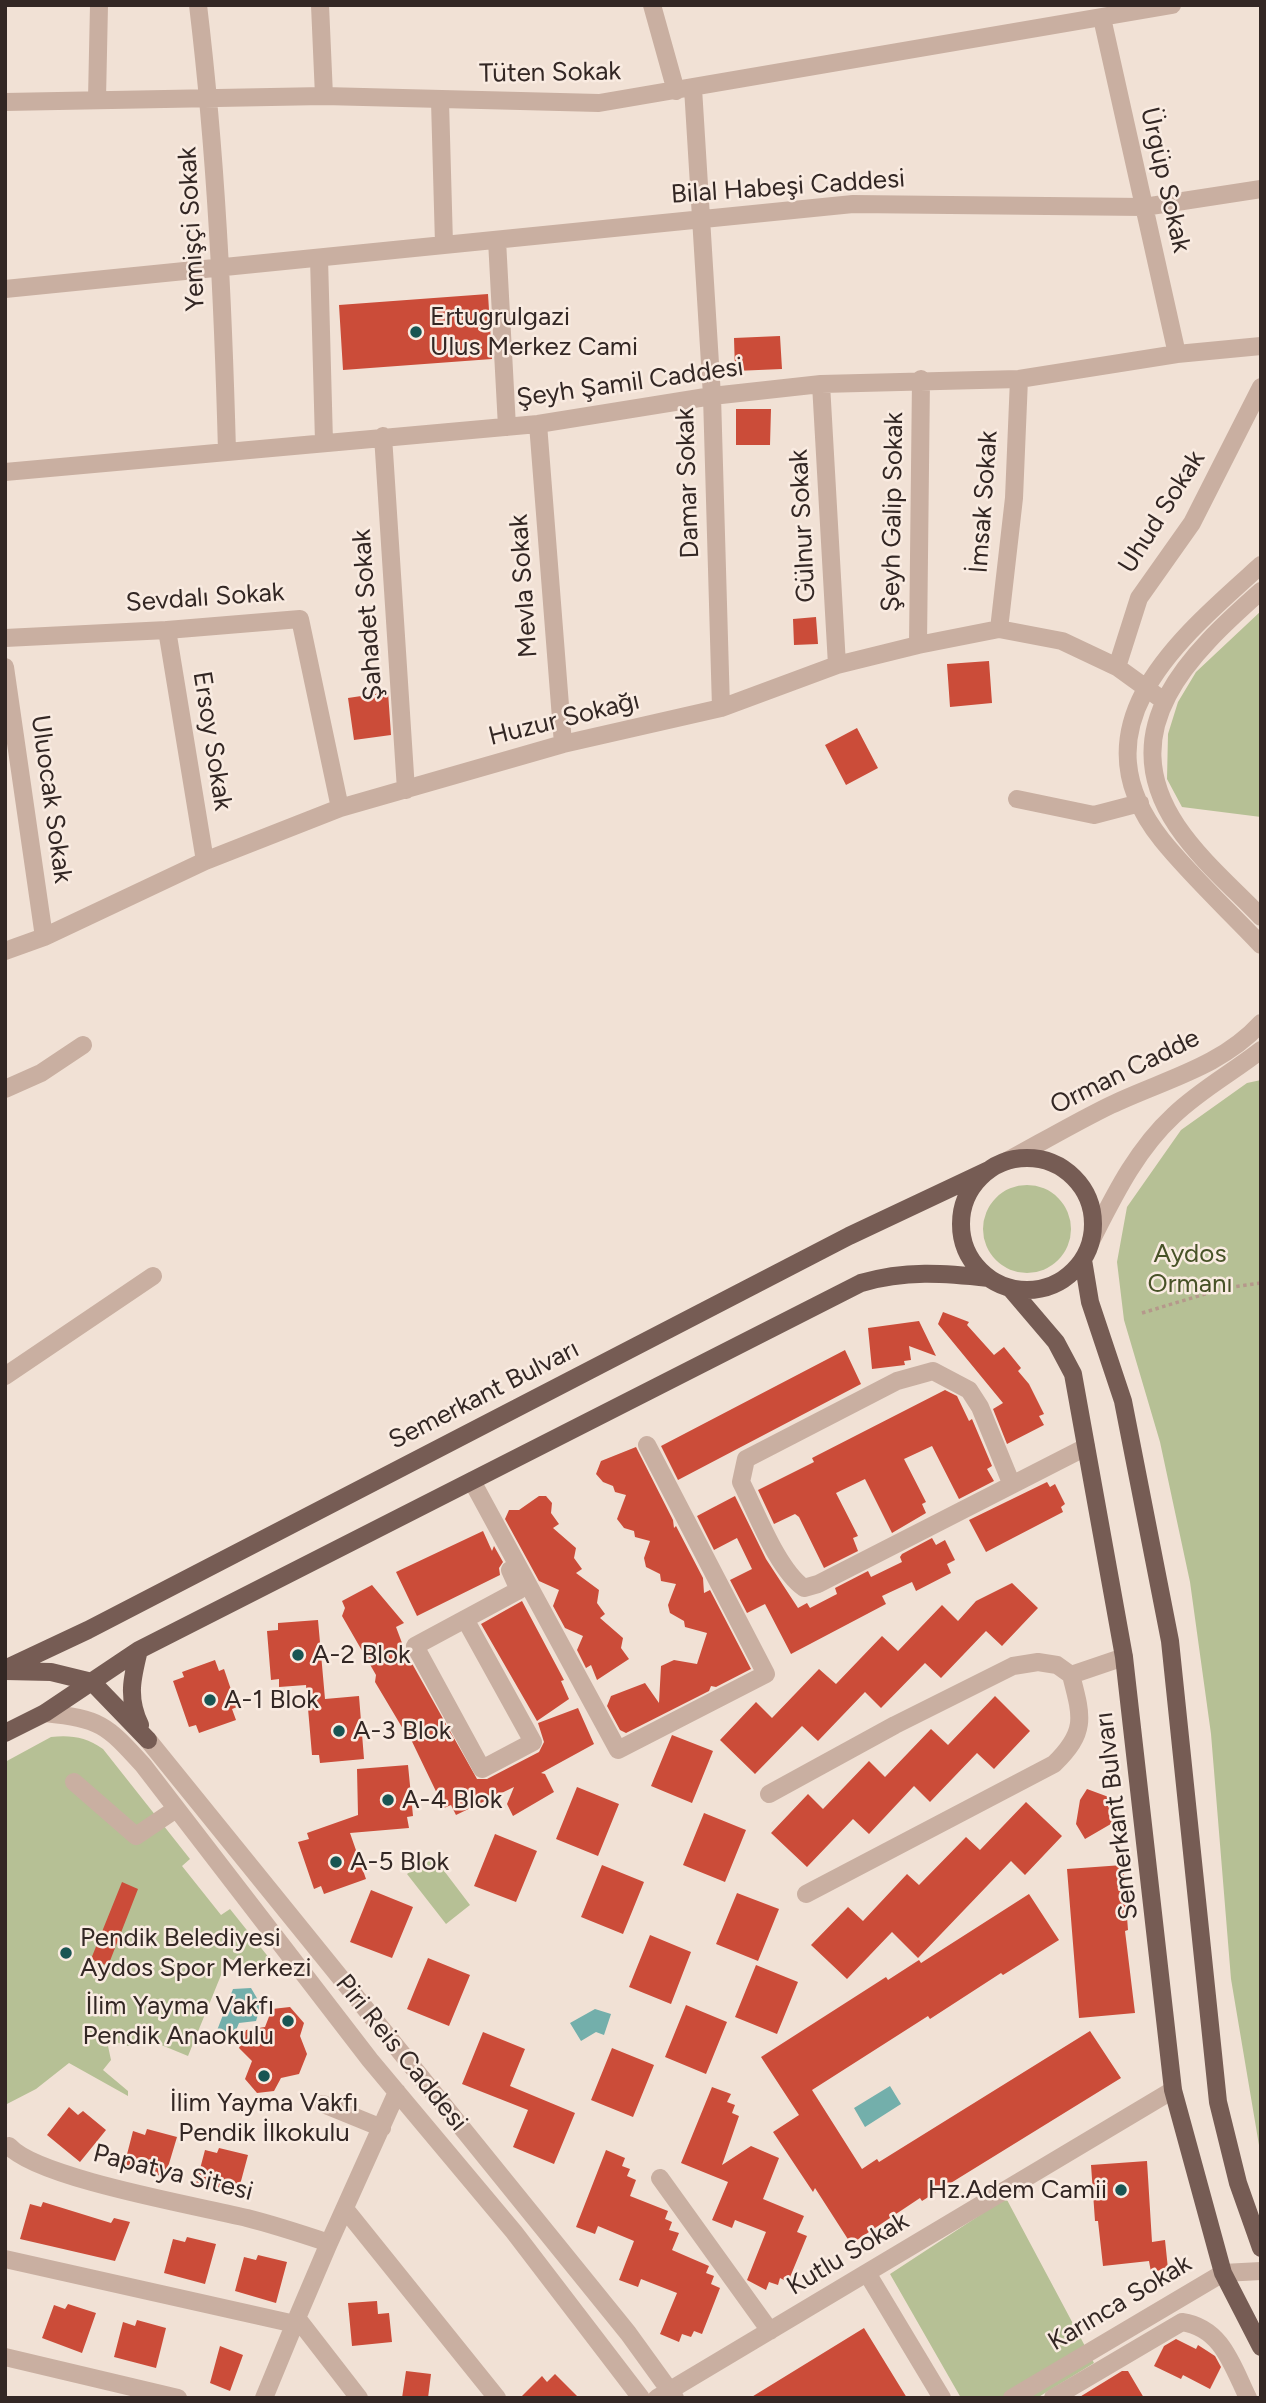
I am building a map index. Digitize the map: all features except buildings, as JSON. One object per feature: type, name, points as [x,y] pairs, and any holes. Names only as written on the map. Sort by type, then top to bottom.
[{"type":"main road","points":[[5,1733],[45,1713],[139,1650],[861,1283],[891,1274],[925,1272],[989,1278],[1010,1287],[1030,1290],[1051,1286],[1069,1276],[1083,1260],[1091,1241],[1093,1221],[1089,1201],[1080,1183],[1065,1169],[1047,1160],[1027,1158],[1007,1161],[989,1170],[969,1194],[961,1224],[965,1245],[974,1263],[989,1278]]},
{"type":"main road","name":"Semerkant Bulvarı","points":[[5,1670],[88,1630],[849,1236],[989,1170]]},
{"type":"main road","points":[[1083,1260],[1090,1302],[1123,1401],[1170,1642],[1218,2102],[1238,2183],[1261,2248]]},
{"type":"main road","name":"Semerkant Bulvarı","points":[[1010,1287],[1056,1342],[1073,1374],[1124,1657],[1173,2090],[1223,2273],[1261,2347]]},
{"type":"main road","points":[[139,1650],[131,1683],[131,1707],[148,1741]]},
{"type":"main road","points":[[5,1670],[51,1672],[92,1682],[148,1741]]},
{"type":"street","points":[[97,99],[99,5]]},
{"type":"street","name":"Yemişçi Sokak","points":[[198,5],[209,96],[222,267],[227,451]]},
{"type":"street","points":[[320,5],[324,96]]},
{"type":"street","name":"Damar Sokak","points":[[652,5],[685,89],[703,219],[712,396],[721,708]]},
{"type":"street","name":"Tüten Sokak","points":[[5,102],[209,96],[324,96],[599,103],[1172,5]]},
{"type":"street","name":"Ürgüp Sokak","points":[[1102,18],[1177,354]]},
{"type":"street","points":[[440,101],[444,244]]},
{"type":"street","name":"Bilal Habeşi Caddesi","points":[[5,289],[853,204],[1144,206],[1261,189]]},
{"type":"street","points":[[497,240],[507,427]]},
{"type":"street","points":[[319,258],[324,442]]},
{"type":"street","name":"Şeyh Şamil Caddesi","points":[[5,472],[538,424],[712,396],[821,384],[920,379],[1019,379],[1177,354],[1261,346]]},
{"type":"street","name":"Şeyh Galip Sokak","points":[[918,645],[920,379]]},
{"type":"street","name":"İmsak Sokak","points":[[999,629],[1014,498],[1019,379]]},
{"type":"street","name":"Gülnur Sokak","points":[[821,384],[837,666]]},
{"type":"street","name":"Uhud Sokak","points":[[1117,667],[1139,598],[1192,523],[1261,387]]},
{"type":"street","name":"Mevla Sokak","points":[[538,424],[562,744]]},
{"type":"street","name":"Şahadet Sokak","points":[[383,436],[406,790]]},
{"type":"street","points":[[1261,565],[1173,649],[1144,689],[1131,732],[1129,750],[1130,775],[1140,803],[1162,839],[1261,946]]},
{"type":"street","points":[[1261,591],[1188,660],[1164,701],[1154,746],[1154,770],[1161,798],[1178,827],[1261,918]]},
{"type":"street","name":"Sevdalı Sokak","points":[[5,638],[167,630],[300,619],[340,807]]},
{"type":"street","name":"Huzur Sokağı","points":[[5,951],[44,937],[205,861],[340,807],[562,744],[721,708],[837,666],[918,645],[999,629],[1062,641],[1117,667],[1164,701]]},
{"type":"street","name":"Ersoy Sokak","points":[[167,630],[205,861]]},
{"type":"street","name":"Uluocak Sokak","points":[[5,667],[44,937]]},
{"type":"street","points":[[1017,799],[1094,815],[1140,803]]},
{"type":"street","name":"Orman Cadde","points":[[1007,1161],[1112,1104],[1202,1066],[1246,1039],[1261,1023]]},
{"type":"street","points":[[5,1089],[41,1073],[83,1045]]},
{"type":"street","name":"Orman Cadde","points":[[1091,1241],[1121,1181],[1152,1139],[1194,1098],[1261,1050]]},
{"type":"street","points":[[5,1376],[153,1276]]},
{"type":"street","points":[[1012,1485],[980,1407],[969,1390],[933,1371],[897,1381],[746,1459],[741,1482],[774,1547],[796,1582],[804,1588],[818,1584],[1012,1485],[1086,1447]]},
{"type":"street","points":[[470,1482],[618,1750],[766,1674],[647,1445]]},
{"type":"street","points":[[465,1619],[533,1742],[482,1769],[415,1646],[465,1619],[519,1590],[470,1482]]},
{"type":"street","points":[[1071,1675],[1124,1657]]},
{"type":"street","points":[[769,1794],[917,1713],[1013,1666],[1038,1662],[1058,1665],[1071,1675],[1082,1727],[1070,1749],[1054,1764],[806,1894]]},
{"type":"street","name":"Piri Reis Caddesi","points":[[45,1713],[79,1717],[112,1730],[397,2092],[514,2232],[641,2398]]},
{"type":"street","name":"Piri Reis Caddesi","points":[[148,1741],[516,2193],[668,2395]]},
{"type":"street","points":[[74,1782],[136,1836],[176,1809]]},
{"type":"street","name":"Kutlu Sokak","points":[[668,2395],[1173,2090]]},
{"type":"street","points":[[264,2398],[329,2243],[397,2092]]},
{"type":"street","points":[[323,2104],[382,2128]]},
{"type":"street","name":"Papatya Sitesi","points":[[9,2146],[17,2155],[57,2172],[247,2218],[329,2243]]},
{"type":"street","points":[[660,2178],[770,2331]]},
{"type":"street","points":[[345,2209],[497,2398]]},
{"type":"street","points":[[5,2259],[296,2321],[359,2398]]},
{"type":"street","name":"Karınca Sokak","points":[[1012,2398],[1223,2273],[1261,2271]]},
{"type":"street","points":[[867,2273],[942,2398]]},
{"type":"street","points":[[1040,2381],[1052,2398],[1182,2322],[1200,2326],[1218,2339],[1248,2398]]},
{"type":"street","points":[[5,2357],[178,2398]]},
{"type":"path","points":[[1142,1313],[1225,1288],[1261,1283]]},
{"type":"green space","points":[[1261,611],[1261,817],[1182,807],[1167,779],[1168,734],[1178,702],[1196,672]]},
{"type":"green space","name":"Aydos Ormanı","points":[[1261,1080],[1261,2157],[1231,1979],[1211,1734],[1190,1582],[1160,1442],[1124,1320],[1117,1262],[1127,1207],[1181,1130],[1247,1083]]},
{"type":"green space","points":[[1027,1185],[1044,1188],[1058,1198],[1068,1212],[1071,1229],[1068,1246],[1058,1260],[1044,1270],[1027,1273],[1010,1270],[996,1260],[986,1246],[983,1229],[986,1212],[996,1198],[1010,1188]]},
{"type":"green space","name":"Pendik Belediyesi Aydos Spor Merkezi","points":[[51,1737],[78,1738],[103,1749],[190,1859],[182,1866],[221,1915],[230,1909],[270,1959],[256,1969],[228,1958],[188,2056],[142,2037],[137,2044],[128,2046],[110,2040],[108,2046],[111,2060],[103,2070],[128,2091],[128,2096],[69,2063],[36,2089],[5,2105],[5,1762]]},
{"type":"green space","points":[[432,1855],[470,1905],[446,1924],[407,1874]]},
{"type":"green space","points":[[1006,2198],[1094,2363],[1037,2398],[961,2398],[890,2274]]},
{"type":"water","points":[[251,1988],[261,2005],[256,2021],[239,2023],[232,2040],[216,2033],[233,1989]]},
{"type":"water","points":[[595,2009],[611,2014],[604,2035],[596,2032],[581,2041],[570,2023]]},
{"type":"water","points":[[890,2086],[901,2104],[865,2127],[854,2108]]},
{"type":"place","name":"Ertugrulgazi Ulus Merkez Cami","points":[[416,332]]},
{"type":"place","name":"A-2 Blok","points":[[298,1655]]},
{"type":"place","name":"A-1 Blok","points":[[210,1700]]},
{"type":"place","name":"A-3 Blok","points":[[339,1731]]},
{"type":"place","name":"A-4 Blok","points":[[388,1800]]},
{"type":"place","name":"A-5 Blok","points":[[336,1862]]},
{"type":"place","name":"Pendik Belediyesi Aydos Spor Merkezi","points":[[66,1953]]},
{"type":"place","name":"İlim Yayma Vakfı Pendik Anaokulu","points":[[288,2021]]},
{"type":"place","name":"İlim Yayma Vakfı Pendik İlkokulu","points":[[264,2076]]},
{"type":"place","name":"Hz.Adem Camii","points":[[1121,2190]]}]
